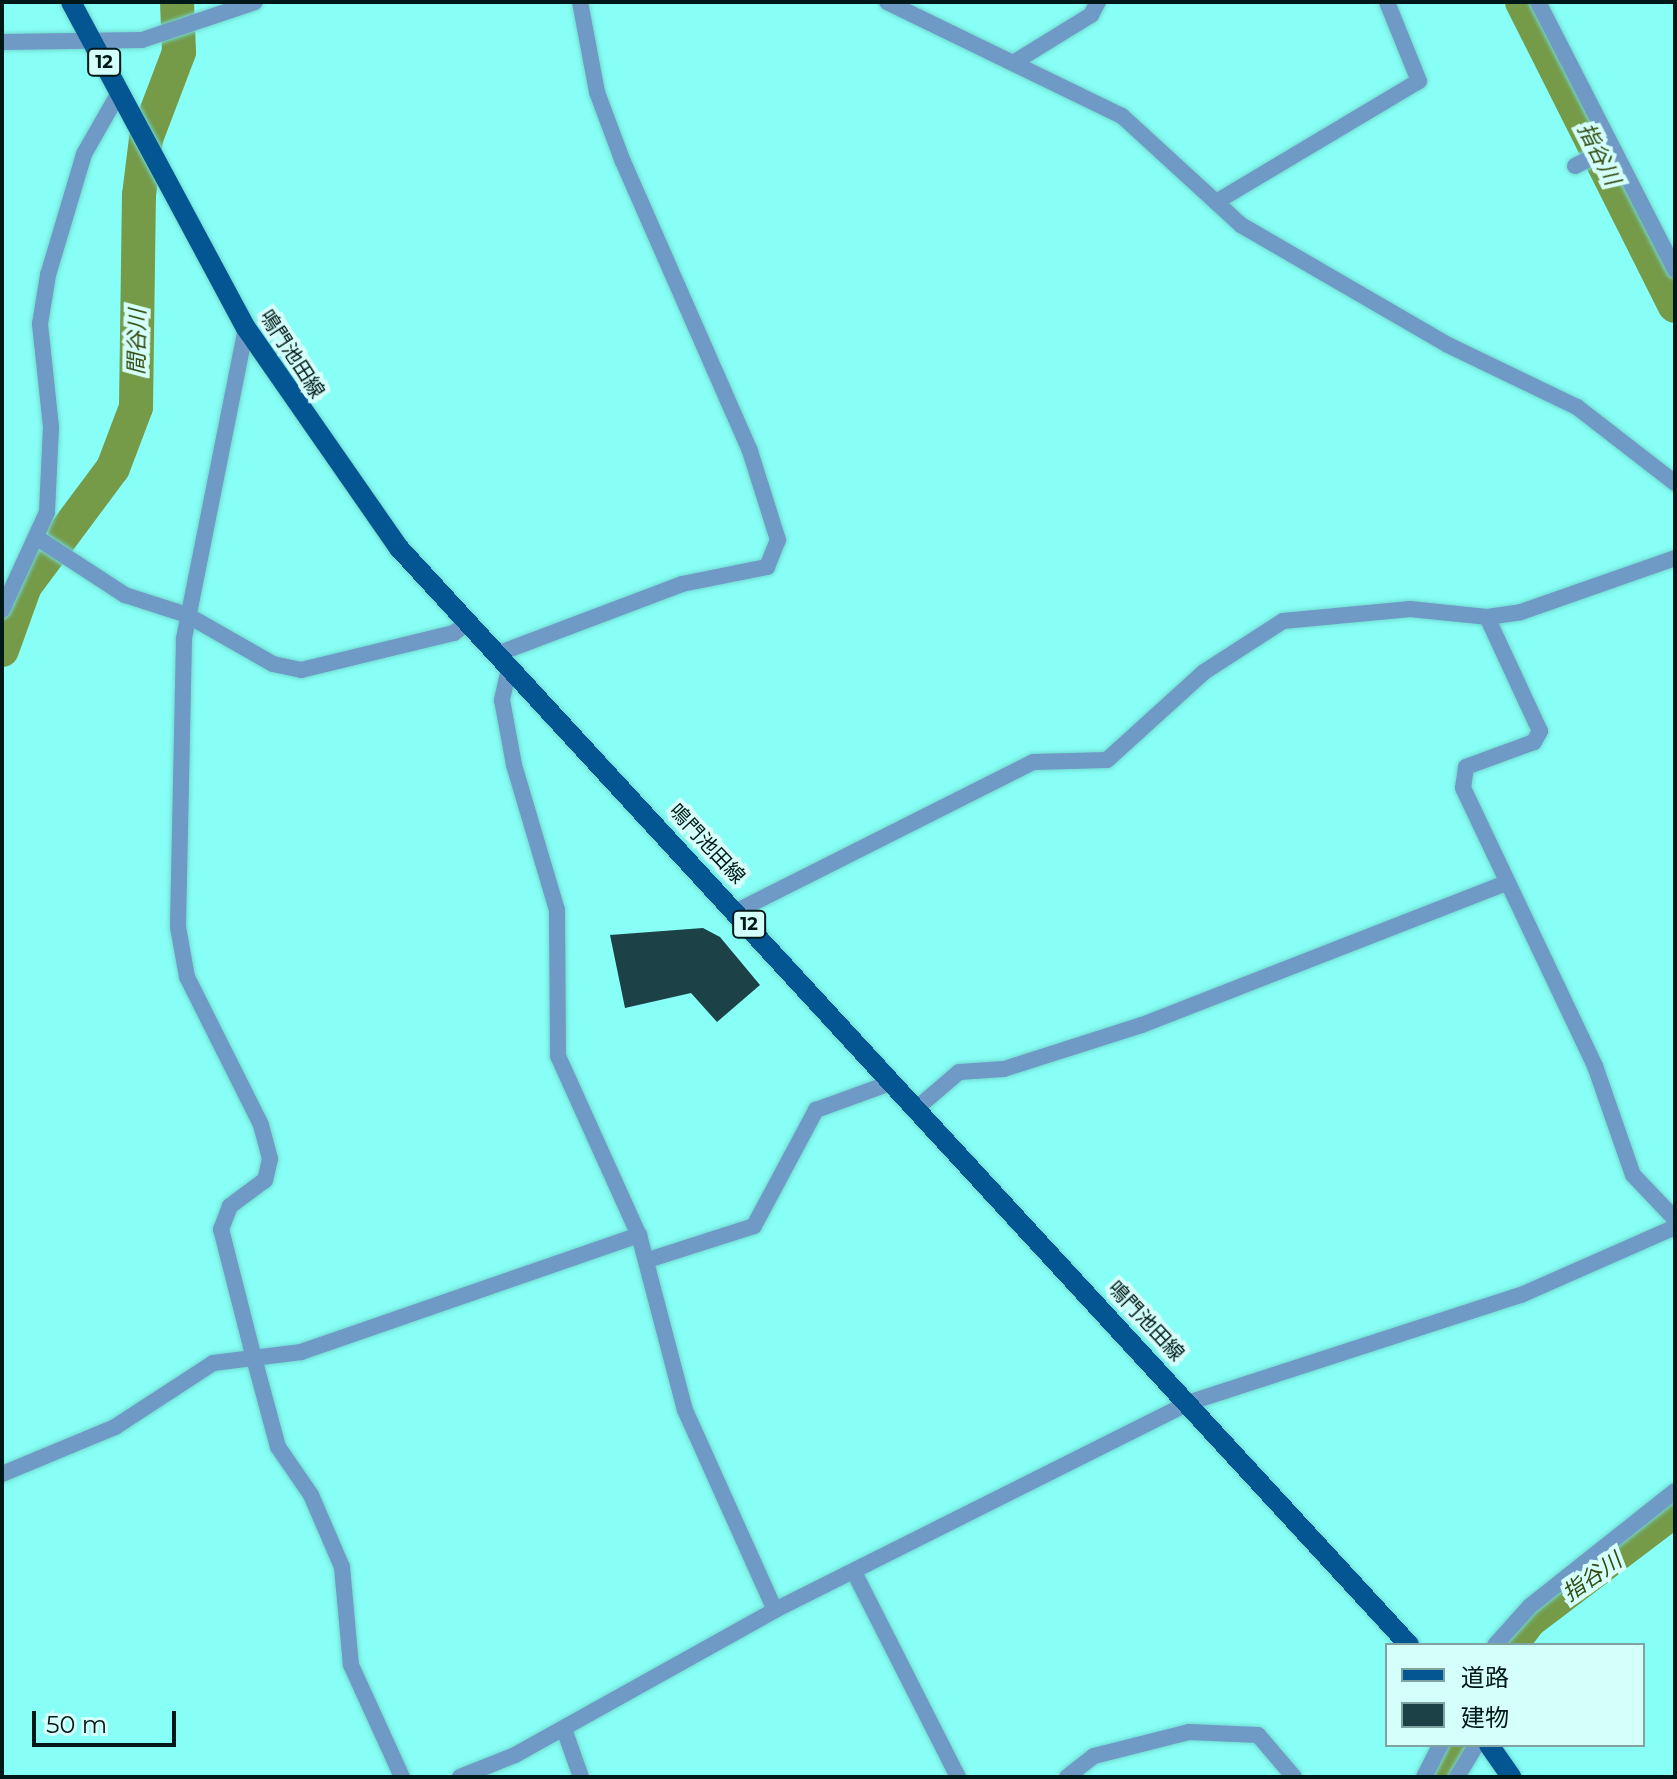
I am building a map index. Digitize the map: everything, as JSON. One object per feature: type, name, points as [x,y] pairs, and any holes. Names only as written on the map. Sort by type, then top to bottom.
[{"type":"main road","name":"鳴門池田線","points":[[71,2],[246,328],[399,548],[737,911],[1407,1643]]},
{"type":"main road","points":[[1490,1747],[1511,1777]]},
{"type":"street","points":[[2,42],[93,42],[172,33],[255,2]]},
{"type":"street","points":[[580,2],[607,120],[750,451],[778,540],[767,567],[682,584],[503,662],[502,700],[514,765],[557,910],[558,1056],[648,1260],[685,1410],[775,1610]]},
{"type":"street","points":[[887,2],[1122,116],[1241,225],[1434,337],[1577,407],[1675,483]]},
{"type":"street","points":[[1013,63],[1091,15],[1098,2]]},
{"type":"street","points":[[1216,202],[1419,81],[1387,2]]},
{"type":"street","points":[[1538,2],[1607,149],[1675,270]]},
{"type":"street","points":[[2,610],[47,545],[51,427],[40,324],[48,275],[84,154],[120,91]]},
{"type":"street","points":[[1578,165],[1607,149]]},
{"type":"street","points":[[246,328],[187,615],[178,927],[187,977],[261,1125],[270,1159],[265,1180],[230,1206],[221,1229],[254,1358],[278,1447],[311,1495],[342,1567],[351,1665],[402,1777]]},
{"type":"street","points":[[47,545],[125,595],[187,615],[273,664],[301,670],[454,633],[468,622]]},
{"type":"street","points":[[737,911],[1033,762],[1107,760],[1204,672],[1283,621],[1410,609],[1487,617],[1675,558]]},
{"type":"street","points":[[1487,617],[1540,731],[1534,742],[1466,767],[1463,788],[1595,1066],[1633,1175],[1675,1219]]},
{"type":"street","points":[[917,1108],[959,1072],[1004,1069],[1142,1025],[1506,883]]},
{"type":"street","points":[[648,1260],[754,1226],[816,1110],[893,1082]]},
{"type":"street","points":[[460,1777],[564,1729],[775,1610],[1188,1403],[1521,1295],[1675,1227]]},
{"type":"street","points":[[2,1474],[115,1427],[213,1363],[301,1352],[639,1235]]},
{"type":"street","points":[[1497,1643],[1530,1606],[1675,1491]]},
{"type":"street","points":[[854,1572],[958,1777]]},
{"type":"street","points":[[564,1729],[581,1777]]},
{"type":"street","points":[[1067,1777],[1094,1756],[1189,1732],[1258,1735],[1294,1777]]},
{"type":"street","points":[[1424,1777],[1439,1747]]},
{"type":"street","points":[[1457,1777],[1475,1747]]},
{"type":"building","points":[[703,928],[720,937],[760,985],[717,1022],[691,993],[625,1008],[610,935]]},
{"type":"waterway","name":"間谷川","points":[[2,650],[25,586],[113,468],[136,407],[139,195],[146,139],[179,52],[177,2]]},
{"type":"waterway","name":"指谷川","points":[[1522,2],[1675,306]]},
{"type":"waterway","name":"指谷川","points":[[1512,1643],[1529,1621],[1675,1510]]},
{"type":"waterway","name":"指谷川","points":[[1439,1777],[1455,1747]]}]
